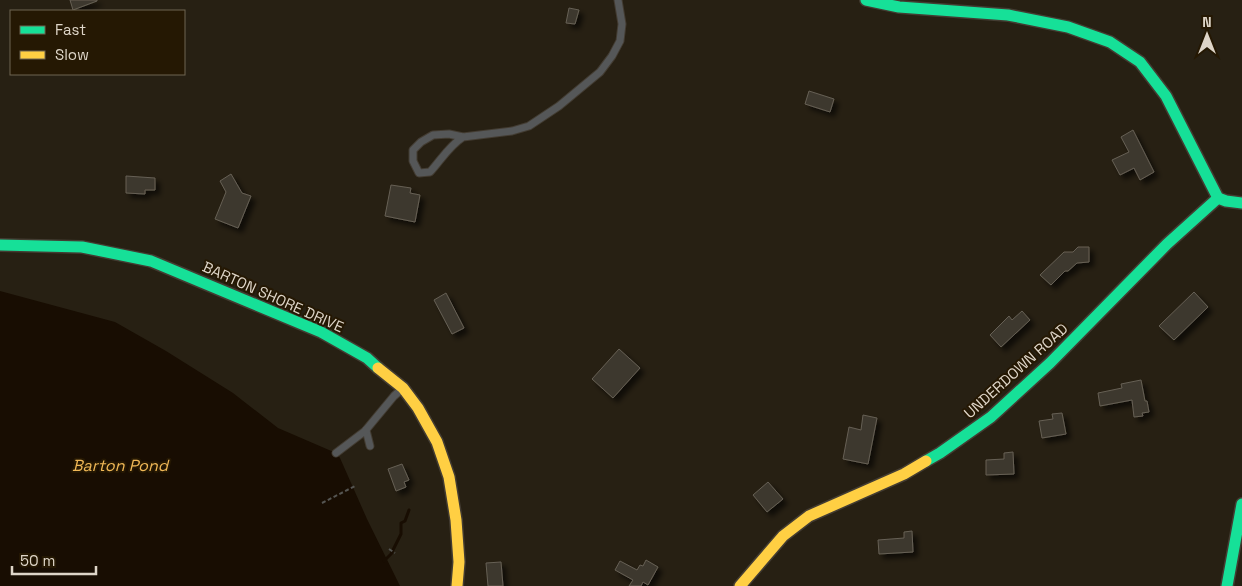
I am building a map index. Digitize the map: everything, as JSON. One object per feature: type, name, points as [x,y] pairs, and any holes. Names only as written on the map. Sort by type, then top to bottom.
[{"type":"street","points":[[866,0],[899,7],[1008,16],[1068,26],[1110,42],[1140,62],[1166,96],[1218,198],[1242,203]]},
{"type":"street","name":"UNDERDOWN ROAD","points":[[740,586],[784,536],[809,516],[904,474],[940,453],[991,417],[1050,363],[1167,244],[1218,198]]},
{"type":"street","name":"BARTON SHORE DRIVE","points":[[0,246],[82,247],[151,261],[321,332],[367,358],[402,388],[418,408],[437,442],[449,477],[456,520],[459,562],[457,586]]},
{"type":"street","points":[[1227,586],[1242,504]]},
{"type":"lane","points":[[463,137],[447,151],[430,172],[419,173],[413,161],[413,150],[421,142],[433,136],[449,134],[463,137],[512,131],[529,126],[559,106],[588,83],[600,72],[620,41],[622,24],[618,0]]},
{"type":"lane","points":[[336,453],[366,430],[402,388]]},
{"type":"lane","points":[[366,430],[370,446]]},
{"type":"path","points":[[322,503],[355,486]]},
{"type":"path","points":[[389,549],[395,553]]},
{"type":"water","name":"Barton Pond","points":[[0,291],[115,322],[233,393],[278,428],[336,453],[400,586],[0,586]]},
{"type":"building","points":[[70,0],[97,0],[97,1],[73,10]]},
{"type":"building","points":[[569,8],[579,10],[575,24],[566,23]]},
{"type":"building","points":[[809,91],[834,99],[830,112],[805,104]]},
{"type":"building","points":[[1133,130],[1154,172],[1140,180],[1134,168],[1120,175],[1112,160],[1129,152],[1121,137]]},
{"type":"building","points":[[231,174],[242,193],[251,196],[238,228],[215,219],[226,192],[220,181]]},
{"type":"building","points":[[126,176],[155,178],[155,190],[145,190],[145,194],[126,193]]},
{"type":"building","points":[[391,185],[411,188],[410,193],[420,195],[415,222],[385,216]]},
{"type":"building","points":[[1078,247],[1089,247],[1089,262],[1077,263],[1068,271],[1065,271],[1051,285],[1040,275],[1064,252],[1073,252]]},
{"type":"building","points":[[1194,292],[1208,307],[1174,340],[1159,326]]},
{"type":"building","points":[[446,293],[464,328],[452,334],[434,300]]},
{"type":"building","points":[[1022,311],[1030,320],[1001,347],[990,335],[1009,316],[1012,320]]},
{"type":"building","points":[[619,349],[640,368],[613,398],[592,379]]},
{"type":"building","points":[[1141,380],[1149,412],[1142,413],[1143,416],[1134,417],[1132,400],[1100,406],[1098,393],[1122,388],[1121,384]]},
{"type":"building","points":[[1062,413],[1066,434],[1042,438],[1039,421],[1053,419],[1052,414]]},
{"type":"building","points":[[863,415],[877,418],[868,464],[843,459],[849,427],[861,430]]},
{"type":"building","points":[[1013,452],[1014,474],[986,475],[986,460],[1004,459],[1004,453]]},
{"type":"building","points":[[402,464],[409,480],[404,482],[406,487],[396,491],[388,469]]},
{"type":"building","points":[[768,482],[783,499],[767,512],[753,495]]},
{"type":"building","points":[[912,531],[913,552],[879,554],[878,540],[904,538],[904,532]]},
{"type":"building","points":[[646,560],[658,567],[648,585],[643,582],[641,586],[629,586],[633,580],[615,570],[620,561],[637,570],[640,565],[643,566]]},
{"type":"building","points":[[501,562],[503,586],[488,586],[486,563]]},
{"type":"waterway","points":[[384,561],[391,554],[401,534],[401,523],[405,521],[409,510]]},
{"type":"traffic: fast","points":[[866,0],[899,7],[1008,15],[1068,27],[1110,42],[1140,62],[1166,96],[1218,198],[1242,203]]},
{"type":"traffic: fast","points":[[926,461],[991,417],[1050,363],[1167,244],[1218,198]]},
{"type":"traffic: fast","points":[[0,245],[82,247],[151,261],[321,332],[367,358],[378,368]]},
{"type":"traffic: fast","points":[[1227,586],[1242,504]]},
{"type":"traffic: slow","points":[[378,368],[403,388],[418,408],[437,442],[449,477],[456,520],[459,562],[457,586]]},
{"type":"traffic: slow","points":[[740,586],[783,536],[809,516],[904,474],[926,461]]}]
